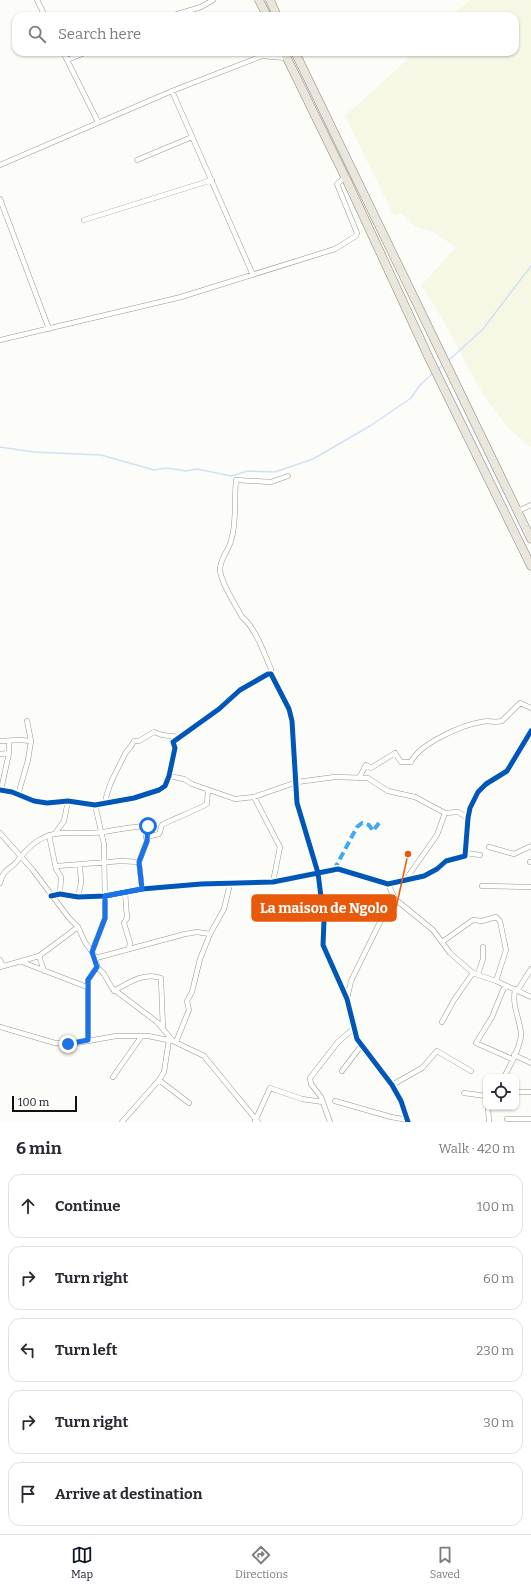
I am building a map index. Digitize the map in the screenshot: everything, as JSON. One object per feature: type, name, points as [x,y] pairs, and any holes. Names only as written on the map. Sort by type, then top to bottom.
[{"type":"highway","points":[[259,0],[265,12]]},
{"type":"highway","points":[[270,0],[275,12]]},
{"type":"highway","points":[[286,56],[346,177],[430,358],[531,566]]},
{"type":"highway","points":[[297,56],[531,539]]},
{"type":"street","points":[[43,12],[38,2],[44,0]]},
{"type":"street","points":[[184,12],[201,7],[213,0]]},
{"type":"street","points":[[66,56],[98,122]]},
{"type":"street","points":[[68,60],[78,56]]},
{"type":"street","points":[[0,165],[172,91],[262,56]]},
{"type":"street","points":[[172,91],[253,275]]},
{"type":"street","points":[[137,160],[192,137]]},
{"type":"street","points":[[0,340],[181,297],[335,250],[356,236],[357,228],[337,184],[346,177]]},
{"type":"street","points":[[84,220],[212,180]]},
{"type":"street","points":[[0,199],[49,328]]},
{"type":"street","points":[[288,476],[271,482],[236,480],[231,542],[221,559],[220,570],[222,579],[242,617],[246,620],[254,634],[290,713],[294,742],[297,803],[318,873],[324,921],[324,945],[347,999],[356,1039],[392,1085],[401,1101],[408,1121]]},
{"type":"street","points":[[518,511],[531,505]]},
{"type":"street","points":[[9,741],[9,753],[2,769],[0,790],[40,802],[68,801],[95,805],[134,798],[159,790],[165,786],[169,776],[175,748],[173,742],[219,709],[245,687],[268,674],[271,674]]},
{"type":"street","points":[[359,778],[366,765],[371,768],[395,753],[401,762],[411,762],[413,758],[432,740],[479,722],[502,721],[520,703],[531,708]]},
{"type":"street","points":[[18,795],[27,765],[31,741],[27,721]]},
{"type":"street","points":[[52,896],[60,894],[78,897],[105,896],[142,889],[201,884],[273,882],[297,879],[338,869],[388,884],[404,882],[424,876],[446,863],[461,858],[466,853],[468,818],[470,808],[478,792],[486,784],[508,771],[531,731]]},
{"type":"street","points":[[105,803],[109,784],[119,770],[126,752],[134,741],[139,741],[154,732],[162,735],[179,737]]},
{"type":"street","points":[[0,741],[31,741]]},
{"type":"street","points":[[0,754],[9,753]]},
{"type":"street","points":[[169,776],[184,779],[192,784],[235,799],[254,797],[296,782],[335,777],[368,778],[388,791],[415,798],[445,813],[458,812],[468,818]]},
{"type":"street","points":[[146,837],[159,834],[162,825],[168,821],[182,817],[207,804],[210,790]]},
{"type":"street","points":[[254,797],[280,847],[273,882]]},
{"type":"street","points":[[56,832],[64,821],[68,801]]},
{"type":"street","points":[[92,952],[105,918],[104,863],[101,832],[95,805]]},
{"type":"street","points":[[404,882],[437,835],[445,813]]},
{"type":"street","points":[[0,883],[3,873],[13,865],[20,856],[37,841],[56,832],[101,832],[135,826],[148,826],[146,837],[147,841],[139,862],[142,889]]},
{"type":"street","points":[[0,833],[78,927],[85,942],[96,958],[97,967],[104,974],[114,991],[163,1029],[173,1041]]},
{"type":"street","points":[[49,835],[57,866],[56,869],[61,877],[60,894]]},
{"type":"street","points":[[489,847],[514,854],[531,846]]},
{"type":"street","points":[[466,853],[480,855]]},
{"type":"street","points":[[57,866],[139,862]]},
{"type":"street","points":[[78,897],[81,883],[80,865]]},
{"type":"street","points":[[122,1122],[159,1080],[164,1072],[173,1041],[189,1010],[187,1001],[210,934],[224,909],[230,884]]},
{"type":"street","points":[[388,884],[395,899],[433,930],[450,952],[475,974],[496,981],[531,997]]},
{"type":"street","points":[[482,886],[531,887]]},
{"type":"street","points":[[125,892],[127,918],[124,923],[131,946],[129,948]]},
{"type":"street","points":[[347,999],[351,981],[384,914],[395,899]]},
{"type":"street","points":[[442,942],[473,920],[498,919],[506,943],[506,950],[496,981]]},
{"type":"street","points":[[0,960],[1,966],[22,962],[39,956],[78,927]]},
{"type":"street","points":[[96,958],[189,933],[196,932],[210,934]]},
{"type":"street","points":[[442,1022],[454,1000],[475,974],[483,959],[483,947]]},
{"type":"street","points":[[39,956],[44,971]]},
{"type":"street","points":[[22,962],[87,987]]},
{"type":"street","points":[[88,1040],[87,987],[90,975],[97,967]]},
{"type":"street","points":[[505,1074],[521,1034],[514,1009],[516,990],[531,969]]},
{"type":"street","points":[[114,991],[135,979],[161,978],[163,1029]]},
{"type":"street","points":[[505,985],[492,1016],[476,1043],[531,1063]]},
{"type":"street","points":[[0,1027],[55,1043],[77,1043],[116,1036],[148,1036],[173,1041],[204,1056],[256,1121],[270,1088],[278,1089],[302,1099],[323,1102]]},
{"type":"street","points":[[330,1122],[323,1102],[311,1084],[310,1078],[338,1042],[354,1028]]},
{"type":"street","points":[[113,1077],[142,1037]]},
{"type":"street","points":[[342,1071],[361,1046]]},
{"type":"street","points":[[392,1085],[422,1068],[437,1051],[471,1071]]},
{"type":"street","points":[[159,1080],[189,1104]]},
{"type":"street","points":[[519,1092],[531,1092]]},
{"type":"street","points":[[464,1093],[483,1096]]},
{"type":"street","points":[[335,1100],[408,1121]]},
{"type":"street","points":[[488,1110],[489,1122]]},
{"type":"street","points":[[507,1119],[531,1119]]},
{"type":"green space","points":[[471,0],[531,0],[531,447],[507,427],[483,394],[435,306],[421,286],[456,247],[433,232],[415,227],[401,213],[394,216],[345,116],[407,60],[406,56],[519,56],[519,12],[455,12]]},
{"type":"waterway","points":[[448,361],[483,329],[531,266]]},
{"type":"waterway","points":[[437,370],[444,364]]},
{"type":"waterway","points":[[0,447],[34,452],[101,455],[154,470],[167,468],[186,471],[197,469],[231,476],[248,471],[275,472],[313,459],[370,426],[411,398],[420,385],[433,373]]},
{"type":"marked path","points":[[334,870],[357,827],[362,823],[369,825],[373,831],[379,823]]},
{"type":"cycle path","points":[[0,790],[12,792],[34,801],[47,803],[68,801],[95,805],[134,798],[159,790],[165,786],[169,776],[175,748],[173,742],[219,709],[240,690],[268,674],[271,674],[289,709],[292,721],[297,803],[318,873],[324,921],[323,945],[347,999],[357,1039],[392,1085],[401,1101],[408,1122]]},
{"type":"cycle path","points":[[51,896],[60,894],[78,897],[105,896],[142,889],[201,884],[273,882],[338,869],[388,884],[424,876],[437,869],[446,861],[465,856],[470,808],[478,792],[486,784],[507,771],[531,731]]},
{"type":"place","name":"La maison de Ngolo","points":[[408,854]]},
{"type":"route","points":[[68,1044],[88,1040],[87,987],[90,975],[97,967],[96,958],[92,952],[105,918],[105,896],[142,889],[139,862],[147,841],[146,837],[148,826]]}]
